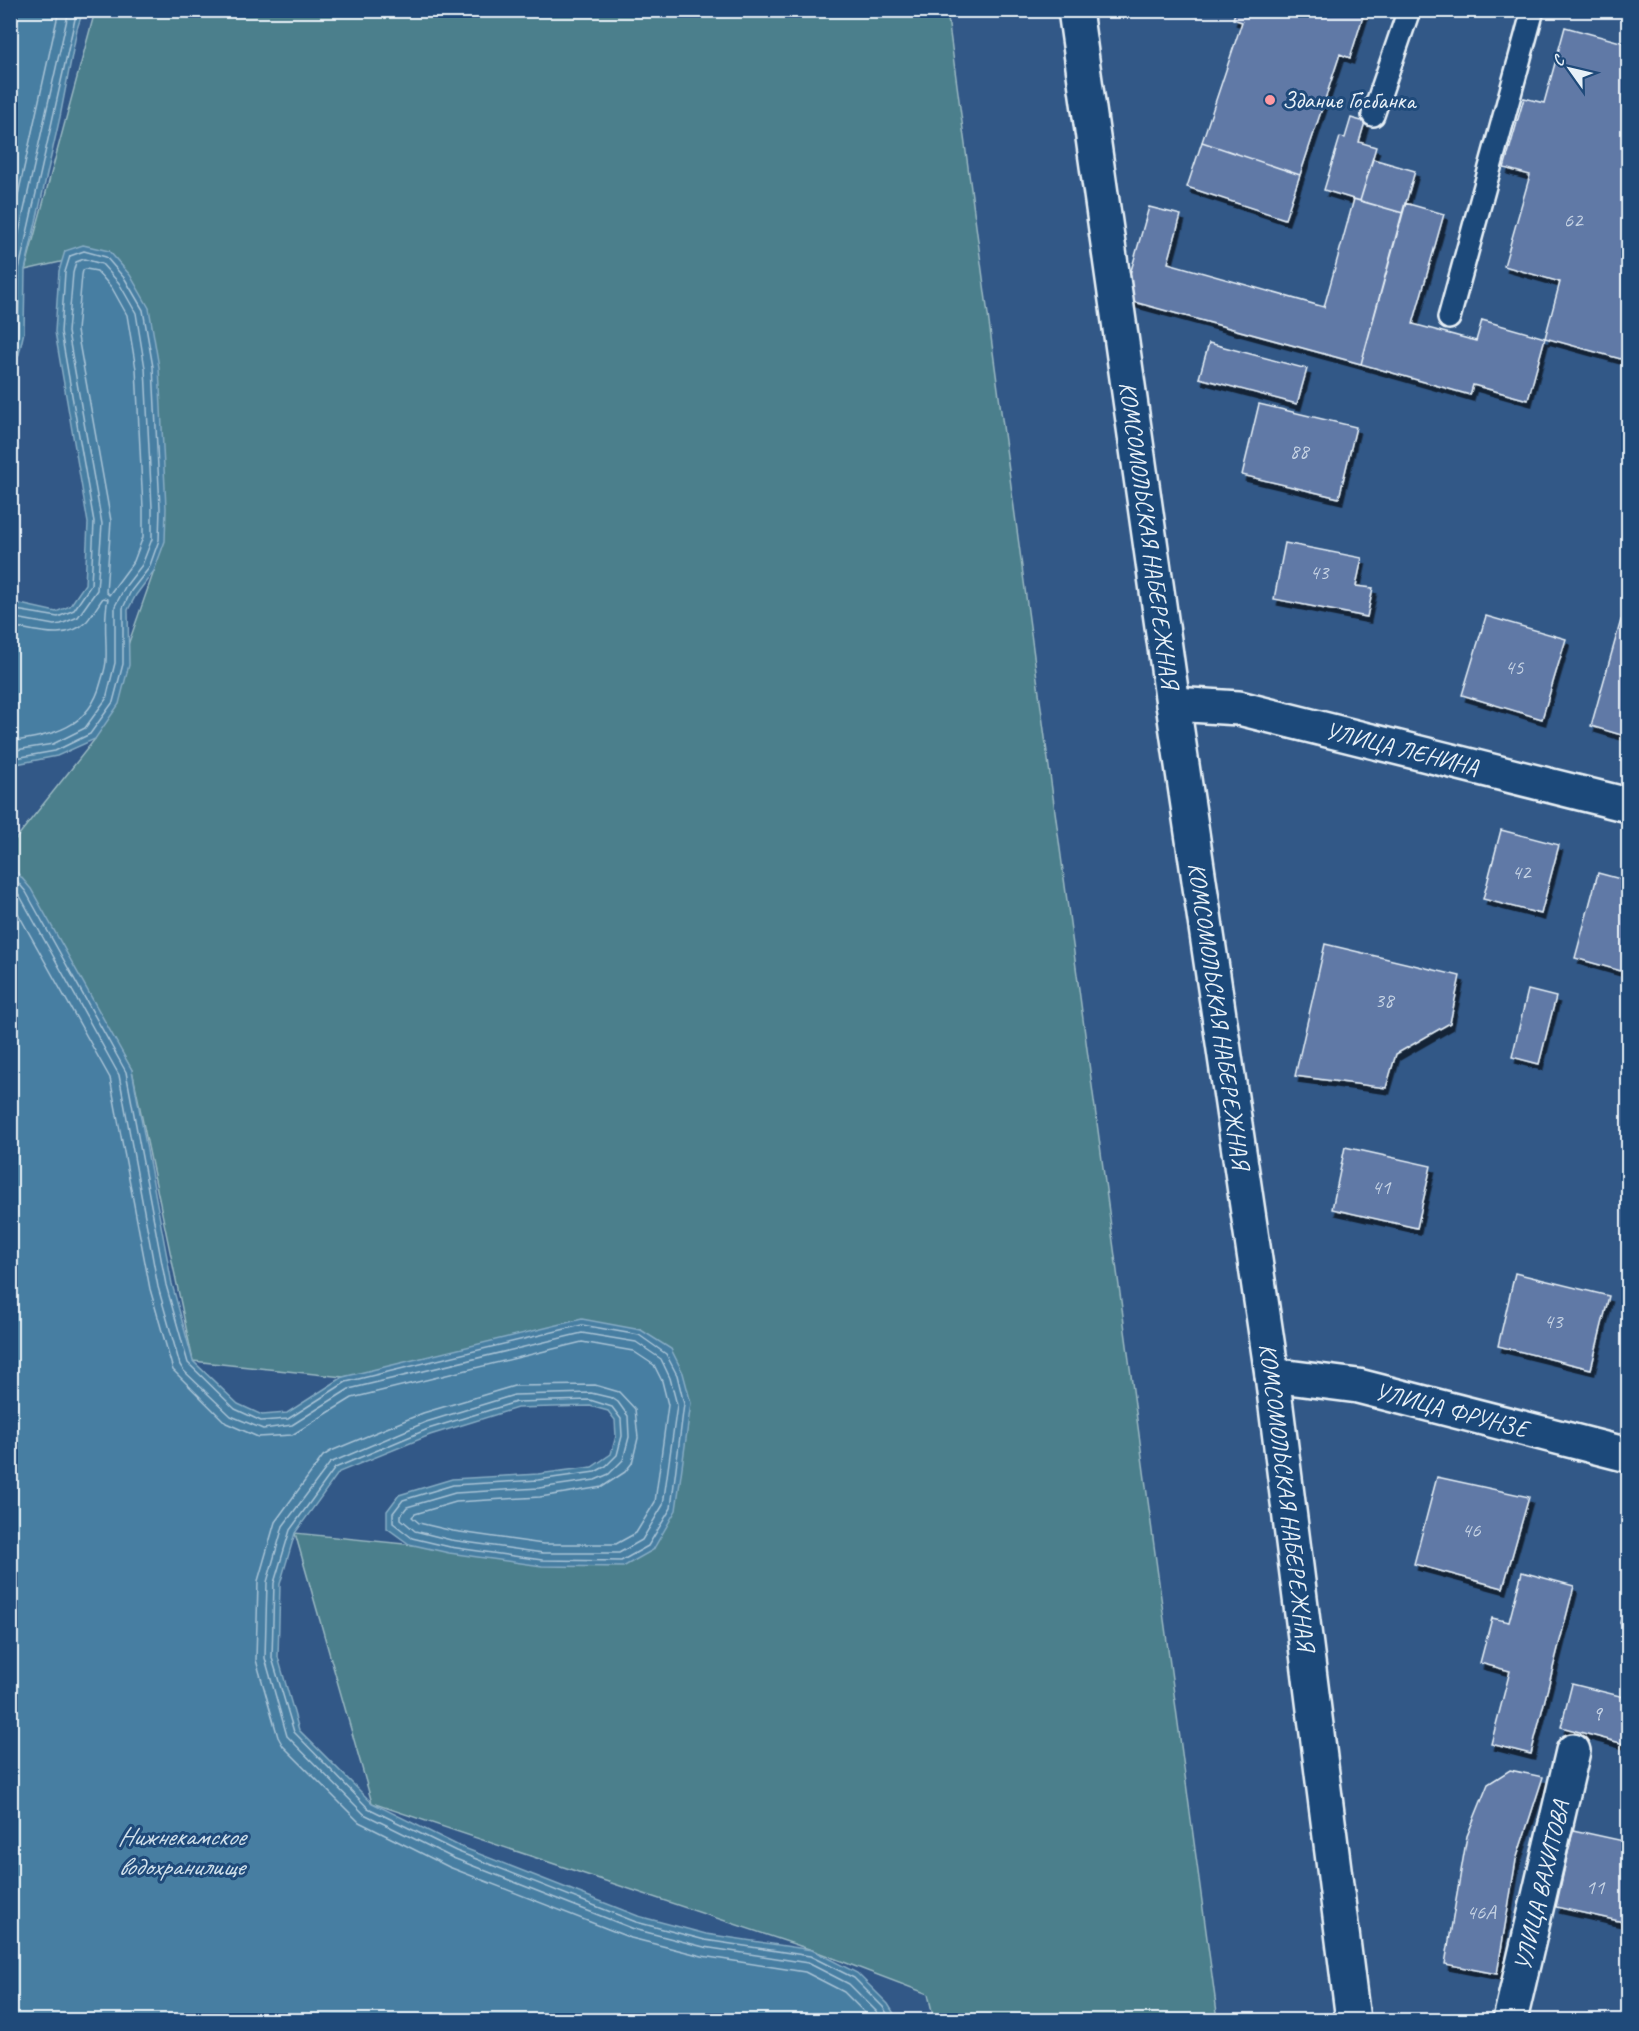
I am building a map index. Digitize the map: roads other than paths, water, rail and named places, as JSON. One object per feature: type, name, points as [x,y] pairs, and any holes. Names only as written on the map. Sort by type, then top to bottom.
[{"type":"street","name":"КОМСОМОЛЬСКАЯ НАБЕРЕЖНАЯ","points":[[1075,10],[1173,704],[1272,1375],[1353,2020]]},
{"type":"street","name":"УЛИЦА ЛЕНИНА","points":[[1173,704],[1239,708],[1629,805]]},
{"type":"street","name":"УЛИЦА ФРУНЗЕ","points":[[1272,1375],[1358,1386],[1629,1455]]},
{"type":"street","name":"УЛИЦА ВАХИТОВА","points":[[1510,2020],[1573,1751]]},
{"type":"lane","points":[[1373,115],[1409,10]]},
{"type":"lane","points":[[1449,318],[1533,10]]},
{"type":"water","points":[[11,10],[83,11],[77,29],[60,117],[25,270],[24,332],[19,354],[11,370]]},
{"type":"water","points":[[83,245],[109,251],[130,275],[149,308],[159,367],[166,508],[165,541],[154,571],[128,610],[129,665],[119,704],[95,739],[57,756],[11,765],[11,602],[56,612],[70,606],[85,584],[88,523],[55,332],[59,271],[65,251]]},
{"type":"water","name":"Нижнекамское водохранилище","points":[[10,864],[31,889],[132,1070],[172,1284],[193,1361],[238,1404],[262,1415],[287,1413],[343,1377],[582,1319],[641,1330],[671,1349],[683,1373],[691,1403],[676,1510],[653,1550],[623,1567],[542,1566],[449,1553],[409,1544],[387,1528],[387,1511],[399,1495],[452,1479],[538,1474],[592,1467],[611,1454],[616,1436],[615,1420],[608,1411],[590,1406],[517,1408],[430,1435],[339,1472],[295,1533],[280,1584],[278,1657],[299,1730],[372,1803],[459,1846],[638,1916],[706,1934],[812,1950],[857,1973],[888,2004],[898,2020],[11,2020]]},
{"type":"place","name":"Здание Госбанка","points":[[1270,100]]}]
